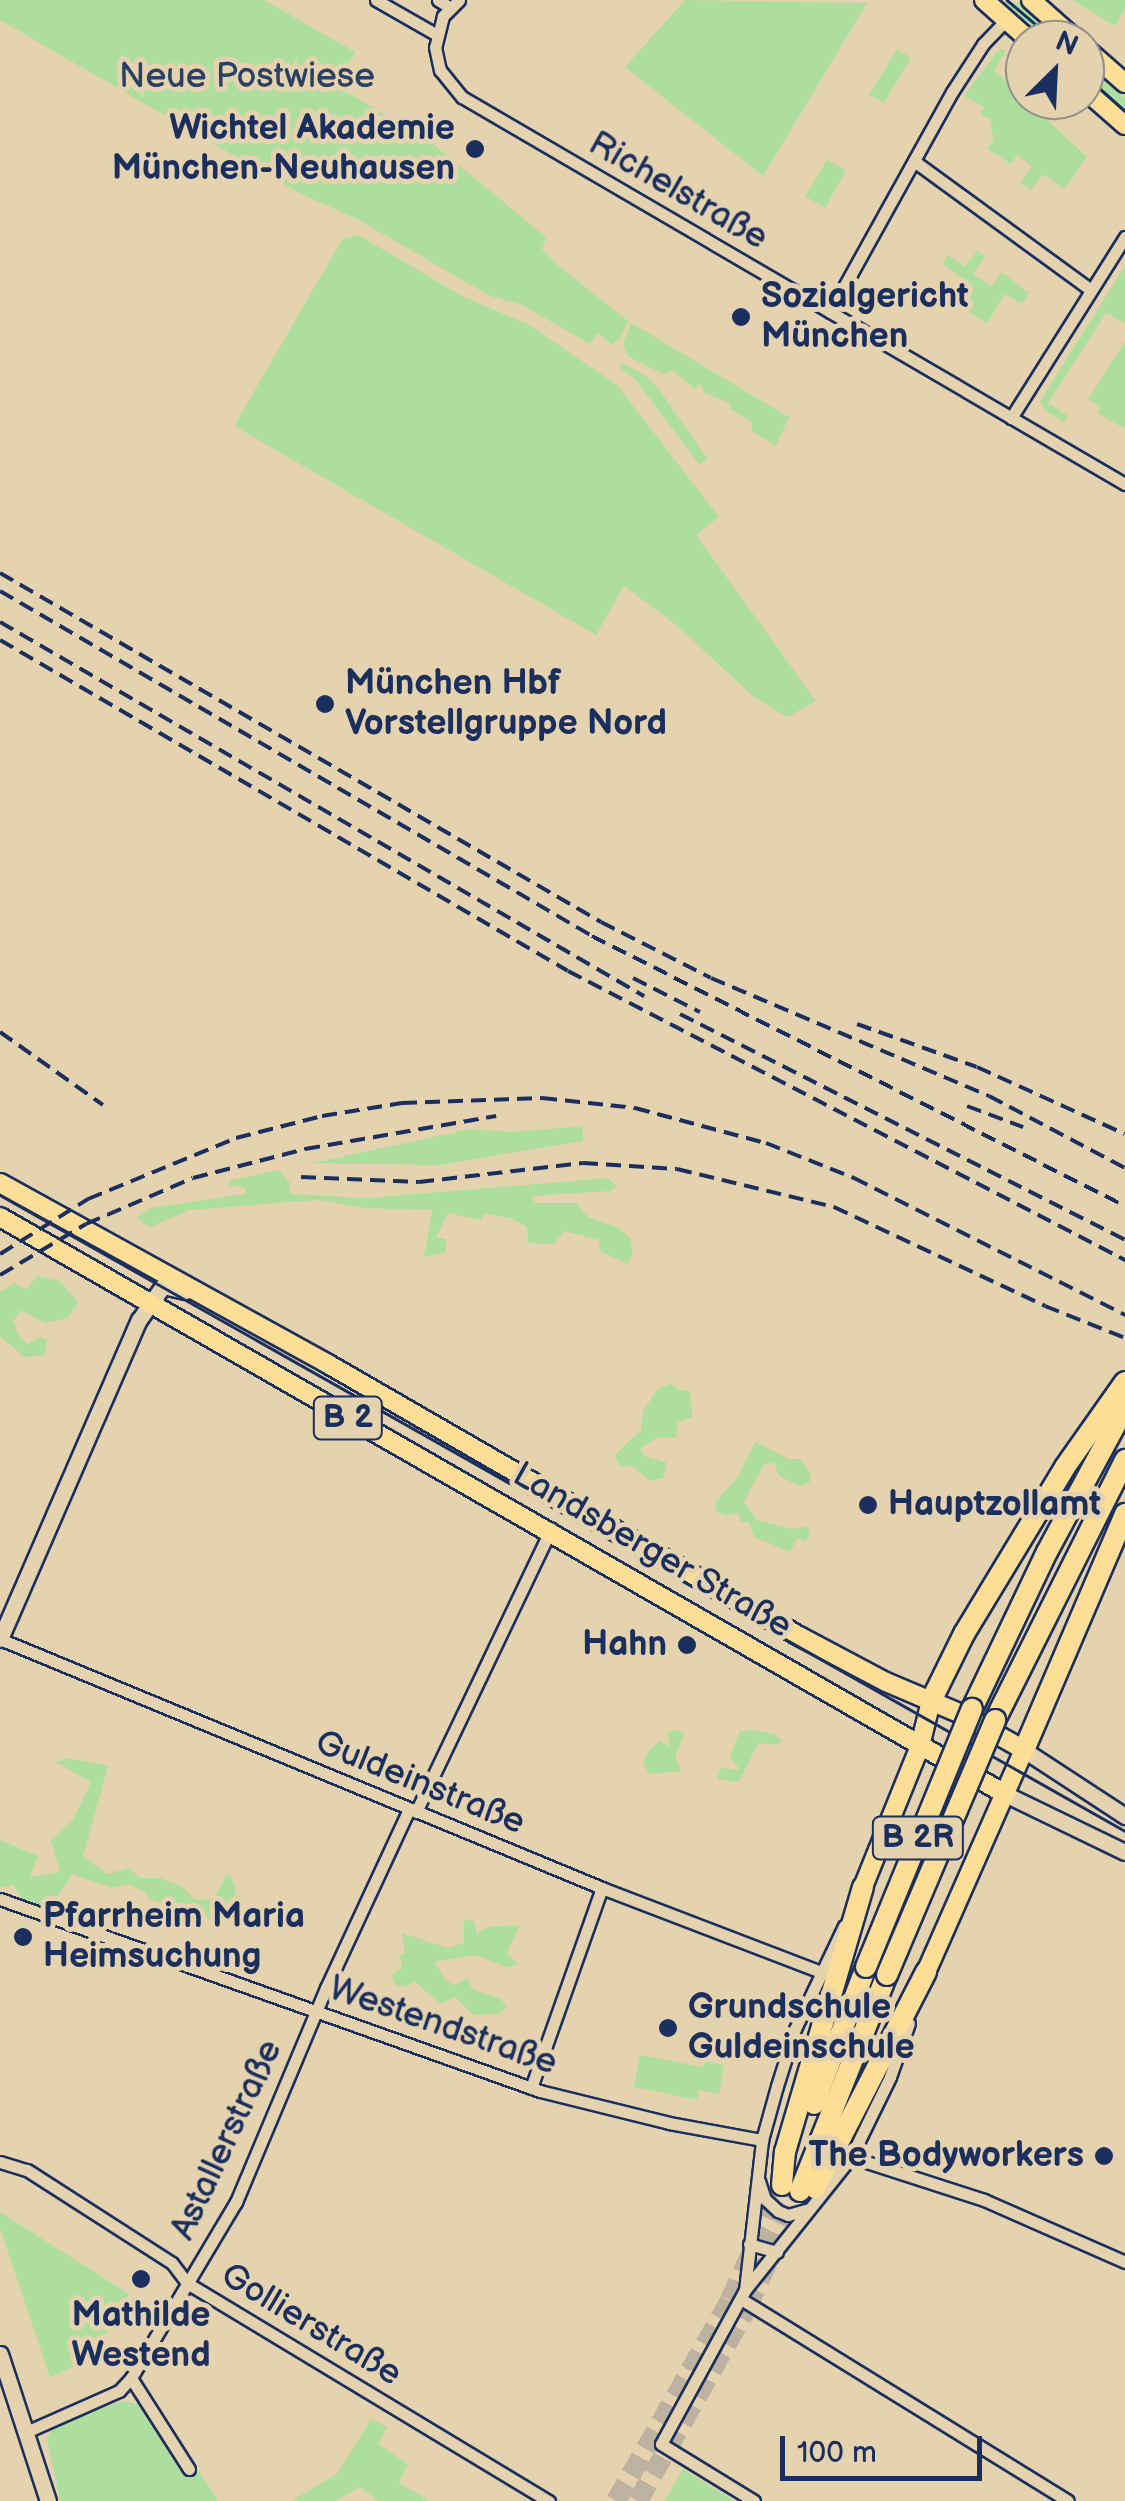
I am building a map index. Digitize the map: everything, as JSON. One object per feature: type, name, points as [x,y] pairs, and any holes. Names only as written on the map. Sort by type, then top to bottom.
[{"type":"highway","points":[[931,1701],[989,1593],[1067,1464],[1125,1382]]},
{"type":"highway","name":"B 2R","points":[[802,2193],[866,1968],[1012,1624],[1125,1407]]},
{"type":"highway","name":"B 2R","points":[[802,2193],[994,1720],[1125,1460]]},
{"type":"highway","points":[[1024,1750],[1125,1514]]},
{"type":"highway","points":[[802,2193],[785,2152],[863,1887]]},
{"type":"highway","points":[[802,2193],[926,1972]]},
{"type":"main road","points":[[984,0],[1006,20]]},
{"type":"main road","points":[[1031,0],[1054,20]]},
{"type":"main road","points":[[1105,66],[1125,83]]},
{"type":"main road","points":[[1105,108],[1125,126]]},
{"type":"main road","name":"Landsberger Straße","points":[[0,1183],[222,1304],[856,1668],[931,1701],[1024,1750]]},
{"type":"main road","name":"Landsberger Straße","points":[[0,1216],[148,1304],[551,1529],[1005,1794]]},
{"type":"main road","points":[[863,1887],[920,1746],[931,1701]]},
{"type":"main road","points":[[926,1972],[1024,1750]]},
{"type":"street","points":[[376,0],[437,35],[455,4],[438,0]]},
{"type":"street","points":[[830,312],[976,54],[1005,21]]},
{"type":"street","name":"Richelstraße","points":[[437,35],[440,70],[462,96],[1125,484]]},
{"type":"street","points":[[914,161],[1090,290]]},
{"type":"street","points":[[1011,418],[1125,237]]},
{"type":"street","name":"Landsberger Straße","points":[[148,1304],[167,1285],[222,1304]]},
{"type":"street","points":[[0,1639],[111,1379],[148,1304]]},
{"type":"street","name":"Astallerstraße","points":[[26,2432],[119,2391],[236,2202],[316,2011],[551,1529]]},
{"type":"street","name":"Guldeinstraße","points":[[0,1639],[602,1888],[821,1972]]},
{"type":"street","name":"Landsberger Straße","points":[[1024,1750],[1125,1816]]},
{"type":"street","name":"Landsberger Straße","points":[[1005,1794],[1125,1852]]},
{"type":"street","points":[[743,2295],[762,2140],[795,2029],[863,1887]]},
{"type":"street","points":[[531,2088],[602,1888]]},
{"type":"street","name":"Westendstraße","points":[[0,1899],[531,2088],[668,2124],[762,2140]]},
{"type":"street","points":[[754,2501],[661,2444],[743,2295],[778,2252],[802,2193],[851,2157],[890,2076],[926,1972]]},
{"type":"street","points":[[851,2157],[984,2200],[1125,2262]]},
{"type":"street","name":"Gollierstraße","points":[[0,2162],[27,2170],[172,2262],[187,2283],[548,2501]]},
{"type":"street","points":[[758,2177],[765,2198],[778,2211],[796,2214],[802,2193]]},
{"type":"street","points":[[750,2244],[778,2252]]},
{"type":"street","points":[[743,2295],[1068,2501]]},
{"type":"street","points":[[0,2354],[48,2501]]},
{"type":"street","points":[[130,2378],[189,2469]]},
{"type":"green space","name":"Neue Postwiese","points":[[0,0],[264,0],[355,52],[336,86],[427,139],[546,237],[542,249],[556,264],[628,321],[621,337],[612,345],[597,333],[590,344],[522,305],[490,296],[357,219],[297,192],[0,20]]},
{"type":"green space","points":[[685,0],[867,3],[763,176],[625,67]]},
{"type":"green space","points":[[996,0],[1016,4],[1020,1],[1039,20],[1012,20]]},
{"type":"green space","points":[[1072,0],[1125,0],[1125,9],[1115,26]]},
{"type":"green space","points":[[897,49],[911,58],[884,103],[869,95]]},
{"type":"green space","points":[[999,49],[1005,51],[994,70],[1005,80],[1005,120],[1047,120],[1087,157],[1064,189],[1043,174],[1031,190],[1020,182],[1032,166],[1017,155],[1011,164],[987,149],[993,140],[991,120],[981,114],[984,107],[964,96]]},
{"type":"green space","points":[[1105,80],[1125,98],[1125,116],[1105,99]]},
{"type":"green space","points":[[827,160],[846,170],[825,208],[805,196]]},
{"type":"green space","points":[[358,235],[464,297],[529,325],[617,385],[719,517],[696,535],[816,701],[787,717],[754,697],[675,624],[624,586],[596,635],[234,426],[343,238]]},
{"type":"green space","points":[[977,251],[985,256],[973,274],[991,286],[1002,272],[1029,293],[1022,304],[1005,294],[987,323],[954,304],[966,282],[943,264],[948,255],[965,267]]},
{"type":"green space","points":[[1125,266],[1125,324],[1106,313],[1048,403],[1068,416],[1064,422],[1045,410],[1040,401]]},
{"type":"green space","points":[[631,323],[789,417],[776,446],[752,431],[752,422],[730,409],[730,403],[704,393],[701,384],[695,389],[673,371],[663,374],[628,356],[623,345]]},
{"type":"green space","points":[[1125,341],[1125,429],[1097,413],[1100,407],[1088,399]]},
{"type":"green space","points":[[621,362],[646,376],[660,391],[707,458],[704,462],[699,464],[635,379],[620,368]]},
{"type":"green space","points":[[582,1126],[583,1141],[440,1165],[312,1163],[471,1129],[510,1132]]},
{"type":"green space","points":[[279,1170],[290,1183],[290,1194],[366,1198],[608,1178],[617,1186],[611,1191],[532,1196],[535,1203],[576,1203],[588,1217],[619,1228],[630,1238],[633,1253],[627,1264],[600,1251],[599,1240],[564,1231],[554,1244],[528,1243],[527,1227],[510,1218],[484,1214],[480,1220],[448,1213],[436,1237],[446,1239],[446,1252],[424,1257],[432,1210],[365,1208],[319,1200],[190,1210],[150,1227],[137,1218],[150,1208],[245,1194],[246,1188],[228,1185],[232,1180]]},
{"type":"green space","points":[[37,1276],[60,1281],[78,1303],[68,1318],[45,1323],[21,1310],[13,1321],[19,1336],[27,1344],[41,1337],[47,1340],[45,1355],[24,1357],[0,1336],[0,1292],[14,1283],[27,1289]]},
{"type":"green space","points":[[671,1383],[679,1390],[690,1391],[692,1417],[678,1422],[676,1438],[657,1437],[640,1449],[645,1456],[667,1463],[663,1478],[650,1481],[632,1466],[621,1467],[614,1456],[641,1430],[643,1411],[657,1390]]},
{"type":"green space","points":[[755,1442],[789,1459],[800,1459],[811,1474],[809,1483],[800,1486],[779,1476],[774,1463],[764,1464],[744,1502],[757,1520],[793,1529],[808,1526],[809,1537],[804,1541],[797,1538],[790,1552],[754,1537],[750,1523],[740,1521],[738,1513],[726,1516],[715,1510],[716,1501],[737,1478]]},
{"type":"green space","points":[[679,1730],[684,1735],[675,1756],[681,1771],[649,1774],[643,1763],[647,1753],[660,1741],[670,1747],[667,1732]]},
{"type":"green space","points":[[740,1731],[775,1734],[781,1741],[778,1745],[758,1743],[739,1782],[717,1779],[720,1768],[740,1770],[730,1757]]},
{"type":"green space","points":[[68,1758],[108,1766],[83,1856],[107,1874],[128,1868],[141,1878],[160,1878],[182,1887],[196,1900],[214,1899],[225,1877],[230,1875],[236,1889],[231,1917],[219,1921],[149,1899],[145,1892],[128,1884],[112,1888],[72,1874],[50,1910],[22,1898],[13,1885],[0,1888],[0,1840],[38,1856],[30,1877],[60,1872],[51,1840],[73,1820],[91,1782],[56,1762]]},
{"type":"green space","points":[[464,1920],[474,1921],[477,1934],[487,1927],[520,1925],[507,1953],[518,1964],[508,1968],[476,1955],[434,1962],[454,1985],[468,1978],[472,1989],[501,1999],[507,2008],[498,2014],[473,2015],[455,1997],[441,2004],[414,1981],[405,1987],[395,1985],[392,1975],[402,1968],[400,1956],[405,1952],[402,1933],[447,1948],[464,1943]]},
{"type":"green space","points":[[640,2055],[703,2067],[705,2061],[724,2065],[719,2094],[699,2090],[697,2100],[634,2087]]},
{"type":"green space","points":[[0,2212],[129,2294],[89,2360],[50,2377],[0,2228]]},
{"type":"green space","points":[[123,2401],[138,2404],[183,2476],[198,2469],[218,2501],[60,2501],[47,2439],[53,2425]]},
{"type":"green space","points":[[371,2419],[387,2427],[378,2444],[408,2464],[399,2483],[430,2501],[379,2501],[359,2487],[336,2501],[291,2501],[337,2474]]},
{"type":"green space","points":[[683,2469],[735,2501],[664,2501]]},
{"type":"tunnel","points":[[616,2501],[730,2300],[782,2185]]},
{"type":"tunnel","points":[[638,2501],[747,2308],[800,2191]]},
{"type":"tram line","points":[[1007,0],[1030,20]]},
{"type":"tram line","points":[[1105,93],[1125,111]]},
{"type":"tram line","points":[[0,1195],[1125,1831]]},
{"type":"railway","points":[[0,573],[601,922],[711,978],[989,1096],[1125,1168]]},
{"type":"railway","points":[[0,591],[592,936],[1125,1206]]},
{"type":"railway","points":[[0,622],[644,996]]},
{"type":"railway","points":[[0,640],[568,971],[1125,1260]]},
{"type":"railway","points":[[633,978],[700,1012]]},
{"type":"railway","points":[[680,1014],[1125,1240]]},
{"type":"railway","points":[[857,1024],[977,1067],[1125,1134]]},
{"type":"railway","points":[[0,1032],[103,1105]]},
{"type":"railway","points":[[0,1254],[88,1199],[236,1138],[322,1116],[402,1103],[542,1098],[635,1108],[766,1143],[854,1178],[1125,1315]]},
{"type":"railway","points":[[967,1106],[1023,1127]]},
{"type":"railway","points":[[0,1275],[86,1224],[193,1178],[305,1149],[496,1116]]},
{"type":"railway","points":[[301,1177],[419,1182],[583,1163],[677,1169],[834,1207],[1045,1306],[1125,1338]]},
{"type":"place","name":"Wichtel Akademie München-Neuhausen","points":[[475,149]]},
{"type":"place","name":"Sozialgericht München","points":[[741,317]]},
{"type":"place","name":"München Hbf Vorstellgruppe Nord","points":[[325,704]]},
{"type":"place","name":"Hauptzollamt","points":[[868,1505]]},
{"type":"place","name":"Hahn","points":[[687,1645]]},
{"type":"place","name":"Pfarrheim Maria Heimsuchung","points":[[23,1937]]},
{"type":"place","name":"Grundschule Guldeinschule","points":[[668,2028]]},
{"type":"place","name":"The Bodyworkers","points":[[1104,2156]]},
{"type":"place","name":"Mathilde Westend","points":[[141,2279]]}]
